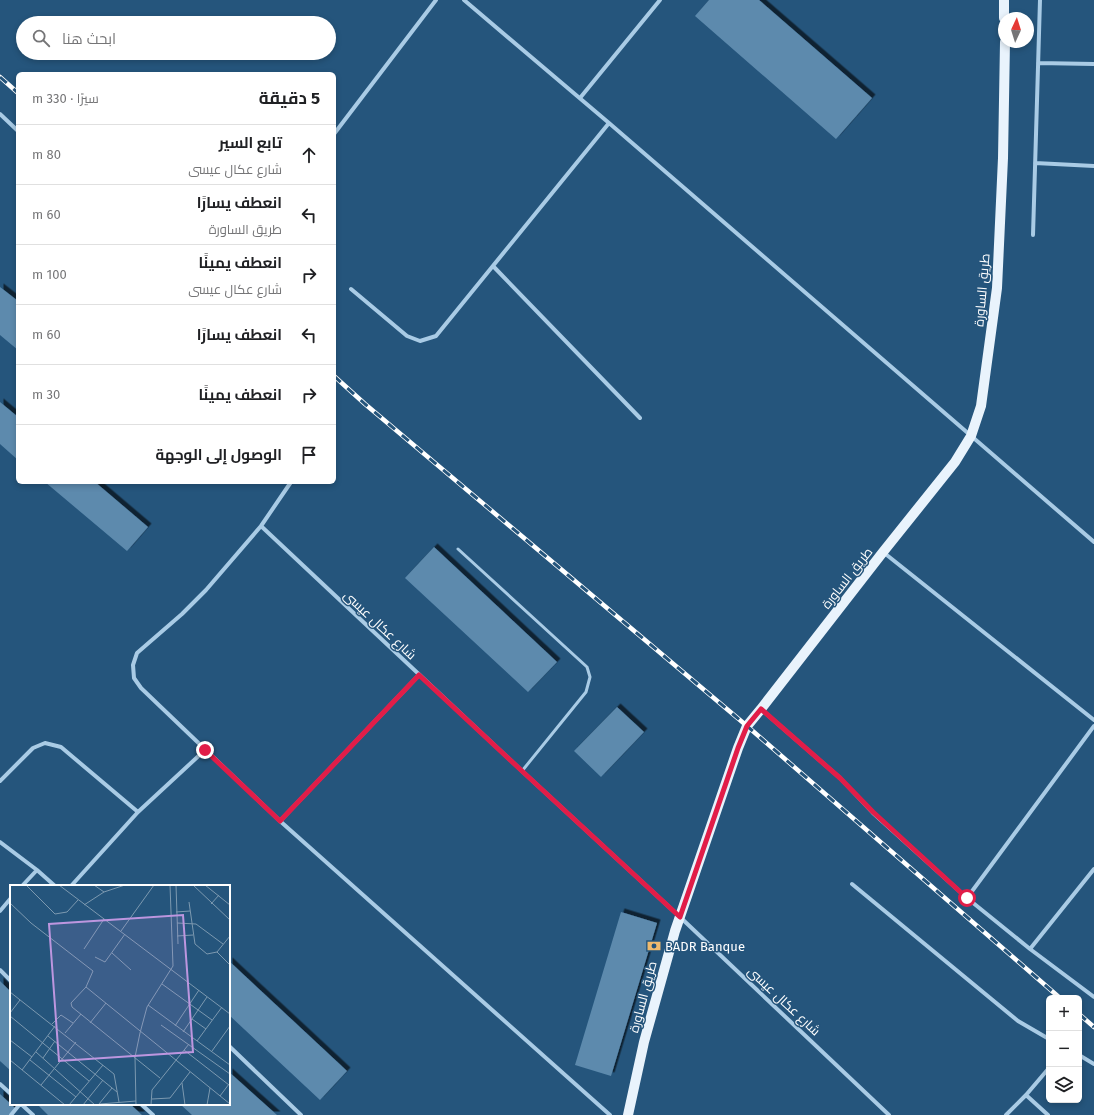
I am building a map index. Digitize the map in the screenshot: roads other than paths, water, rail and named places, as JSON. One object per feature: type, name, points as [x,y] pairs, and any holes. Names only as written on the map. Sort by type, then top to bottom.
[{"type":"main road","points":[[1004,0],[1004,12]]},
{"type":"main road","name":"طريق الساورة","points":[[628,1115],[644,1042],[680,917],[738,748],[747,726],[955,462],[971,436],[981,406],[997,288],[1003,158],[1005,48]]},
{"type":"street","points":[[336,131],[436,0]]},
{"type":"street","points":[[464,0],[580,98],[1094,542]]},
{"type":"street","points":[[580,98],[660,0]]},
{"type":"street","points":[[1033,235],[1040,0]]},
{"type":"street","points":[[1038,63],[1094,64]]},
{"type":"street","points":[[0,114],[16,129]]},
{"type":"street","points":[[351,289],[407,336],[420,341],[436,336],[609,123]]},
{"type":"street","points":[[1035,163],[1094,166]]},
{"type":"street","points":[[493,266],[640,418]]},
{"type":"street","points":[[290,484],[261,526],[206,590],[182,614],[137,653],[133,665],[134,678],[140,688],[280,821],[610,1115]]},
{"type":"street","name":"شارع عكال عيسى","points":[[261,526],[680,917],[889,1115]]},
{"type":"street","points":[[883,552],[1094,720]]},
{"type":"street","points":[[280,821],[419,675]]},
{"type":"street","points":[[761,709],[840,778],[873,812],[967,898],[1030,950],[1094,997]]},
{"type":"street","points":[[967,898],[1094,726]]},
{"type":"street","points":[[0,781],[33,748],[45,743],[61,747],[138,812]]},
{"type":"street","points":[[72,885],[138,812],[205,750]]},
{"type":"street","points":[[0,842],[54,885]]},
{"type":"street","points":[[1030,950],[1094,869]]},
{"type":"street","points":[[23,885],[37,870]]},
{"type":"street","points":[[852,884],[1018,1021],[1046,1037]]},
{"type":"street","points":[[0,911],[10,899]]},
{"type":"street","points":[[0,970],[10,980]]},
{"type":"street","points":[[230,1047],[300,1115]]},
{"type":"street","points":[[1082,1057],[1094,1064]]},
{"type":"street","points":[[1006,1115],[1046,1072]]},
{"type":"street","points":[[0,1084],[10,1093]]},
{"type":"street","points":[[1026,1095],[1048,1115]]},
{"type":"street","points":[[11,1115],[20,1105]]},
{"type":"street","points":[[22,1105],[33,1115]]},
{"type":"street","points":[[142,1105],[153,1115]]},
{"type":"lane","points":[[458,549],[587,667],[590,677],[586,692],[522,771]]},
{"type":"railway","points":[[0,77],[16,91]]},
{"type":"railway","points":[[336,378],[365,404],[747,726],[1057,995]]},
{"type":"railway","points":[[1082,1017],[1094,1027]]},
{"type":"place","name":"BADR Banque","points":[[654,946]]}]
